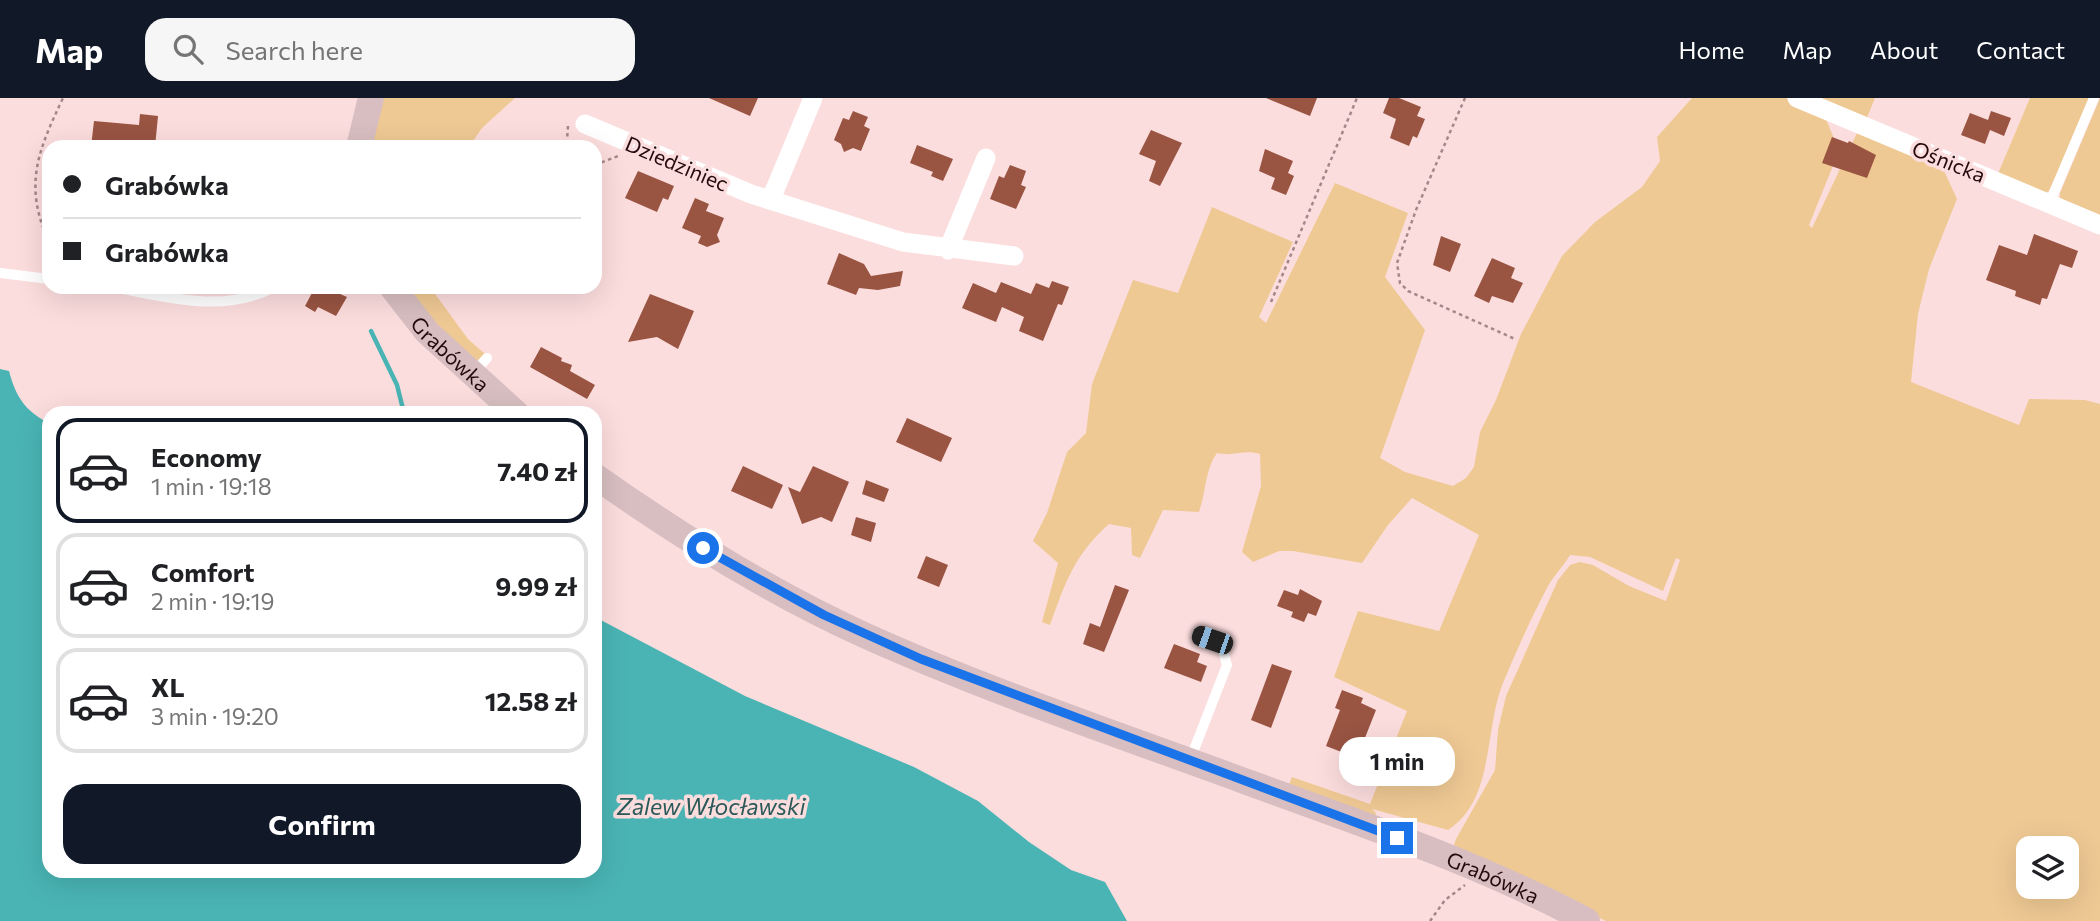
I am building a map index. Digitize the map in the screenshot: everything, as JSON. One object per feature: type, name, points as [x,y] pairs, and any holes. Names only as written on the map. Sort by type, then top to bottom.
[{"type":"street","points":[[361,140],[371,98]]},
{"type":"street","points":[[771,199],[813,98]]},
{"type":"street","name":"Ośnicka","points":[[1797,98],[2100,225]]},
{"type":"street","name":"Dziedziniec","points":[[585,124],[751,194],[903,242],[948,250],[1014,256]]},
{"type":"street","points":[[948,250],[986,158]]},
{"type":"street","name":"Grabówka","points":[[397,294],[410,314],[480,366],[511,406]]},
{"type":"street","name":"Grabówka","points":[[602,481],[725,562],[824,615],[921,659],[1065,722],[1190,761],[1474,866],[1539,895],[1587,921]]},
{"type":"lane","points":[[2050,202],[2094,98]]},
{"type":"lane","points":[[0,273],[42,278]]},
{"type":"lane","points":[[155,294],[204,302],[231,303],[255,294]]},
{"type":"lane","points":[[1190,761],[1227,665],[1222,646],[1198,635]]},
{"type":"path","points":[[47,140],[63,98]]},
{"type":"path","points":[[1272,302],[1357,98]]},
{"type":"path","points":[[1465,98],[1416,210],[1397,263],[1397,273],[1400,283],[1408,291],[1515,339]]},
{"type":"path","points":[[42,152],[34,172],[37,207],[42,222]]},
{"type":"path","points":[[1430,921],[1445,900],[1462,891],[1474,866]]},
{"type":"shaded area","points":[[383,98],[515,98],[482,128],[474,140],[373,140]]},
{"type":"shaded area","points":[[1692,98],[1786,98],[1824,114],[1839,151],[1809,225],[1812,228],[1857,133],[1939,160],[1957,199],[1929,269],[1918,314],[1911,382],[2019,425],[2029,399],[2085,400],[2100,404],[2100,921],[1606,921],[1460,852],[1454,845],[1456,839],[1495,770],[1498,730],[1506,696],[1558,580],[1570,565],[1580,562],[1593,565],[1629,586],[1666,601],[1680,560],[1676,558],[1663,591],[1590,557],[1570,555],[1548,585],[1503,683],[1486,762],[1474,801],[1463,817],[1448,830],[1372,809],[1376,813],[1375,820],[1288,787],[1292,777],[1370,804],[1407,711],[1334,677],[1358,611],[1439,631],[1479,535],[1412,498],[1388,525],[1362,563],[1293,551],[1279,551],[1253,562],[1242,552],[1261,486],[1260,454],[1217,453],[1208,474],[1199,512],[1163,510],[1140,558],[1132,555],[1131,528],[1109,524],[1087,547],[1072,570],[1050,625],[1042,622],[1058,563],[1033,541],[1047,513],[1067,452],[1086,433],[1092,384],[1133,280],[1178,293],[1212,207],[1293,242],[1259,317],[1266,323],[1335,183],[1408,213],[1385,277],[1425,330],[1380,458],[1405,472],[1453,486],[1466,478],[1474,467],[1480,432],[1496,400],[1521,334],[1562,256],[1595,222],[1642,187],[1660,161],[1657,137]]},
{"type":"shaded area","points":[[1808,98],[1875,98],[1866,120]]},
{"type":"shaded area","points":[[2030,98],[2092,98],[2049,191],[2042,194],[1997,176]]},
{"type":"shaded area","points":[[2100,98],[2100,219],[2060,198],[2060,193]]},
{"type":"shaded area","points":[[410,294],[435,294],[468,339],[485,354],[476,363],[443,332]]},
{"type":"water","name":"Zalew Włocławski","points":[[0,369],[9,371],[18,396],[42,418],[42,878],[602,878],[602,621],[745,696],[914,767],[978,801],[1029,842],[1071,870],[1105,882],[1127,921],[0,921]]},
{"type":"building","points":[[709,98],[758,98],[750,116]]},
{"type":"building","points":[[1266,98],[1317,98],[1310,116]]},
{"type":"building","points":[[1389,98],[1399,98],[1421,107],[1417,116],[1425,119],[1417,138],[1413,136],[1409,146],[1390,138],[1396,119],[1383,113]]},
{"type":"building","points":[[853,111],[868,117],[864,126],[870,129],[861,151],[853,148],[844,152],[841,144],[834,140],[843,118],[849,120]]},
{"type":"building","points":[[1991,111],[2011,118],[2004,136],[1990,130],[1985,144],[1961,135],[1970,113],[1988,120]]},
{"type":"building","points":[[140,114],[158,116],[156,140],[92,140],[94,121],[139,125]]},
{"type":"building","points":[[1151,130],[1182,143],[1160,186],[1149,181],[1156,161],[1139,154]]},
{"type":"building","points":[[1832,137],[1848,143],[1849,141],[1876,155],[1867,178],[1822,163]]},
{"type":"building","points":[[917,145],[953,159],[943,181],[931,176],[933,172],[910,163]]},
{"type":"building","points":[[1265,149],[1293,161],[1288,173],[1294,176],[1286,195],[1271,189],[1275,178],[1259,171]]},
{"type":"building","points":[[1010,165],[1026,171],[1021,185],[1026,187],[1016,209],[990,199],[999,176],[1004,178]]},
{"type":"building","points":[[638,171],[674,186],[668,200],[663,198],[657,212],[625,198]]},
{"type":"building","points":[[695,198],[709,204],[706,211],[724,218],[717,235],[720,242],[707,247],[698,243],[701,236],[682,228]]},
{"type":"building","points":[[2034,234],[2078,251],[2072,268],[2060,264],[2047,299],[2042,298],[2040,305],[2015,296],[2016,291],[1986,280],[1999,245],[2027,255]]},
{"type":"building","points":[[1441,236],[1461,244],[1450,272],[1433,265]]},
{"type":"building","points":[[839,253],[864,264],[871,276],[903,271],[900,286],[878,290],[859,288],[856,295],[827,284]]},
{"type":"building","points":[[1492,258],[1515,268],[1511,278],[1523,283],[1513,303],[1492,296],[1489,303],[1474,296]]},
{"type":"building","points":[[1052,281],[1069,287],[1062,305],[1058,304],[1043,341],[1019,331],[1024,317],[1002,307],[996,322],[962,308],[973,283],[996,293],[1001,282],[1031,294],[1036,283],[1049,288]]},
{"type":"building","points":[[311,294],[340,294],[347,297],[336,316],[318,307],[315,312],[305,306]]},
{"type":"building","points":[[650,294],[694,311],[678,349],[657,337],[628,342]]},
{"type":"building","points":[[541,347],[572,365],[570,371],[595,385],[587,399],[530,367]]},
{"type":"building","points":[[907,418],[952,438],[941,462],[896,442]]},
{"type":"building","points":[[743,466],[783,485],[772,509],[731,491]]},
{"type":"building","points":[[813,466],[849,482],[832,522],[821,517],[802,524],[788,487],[800,492]]},
{"type":"building","points":[[866,480],[889,489],[884,502],[862,494]]},
{"type":"building","points":[[856,517],[876,523],[871,542],[851,535]]},
{"type":"building","points":[[926,556],[948,565],[939,587],[917,578]]},
{"type":"building","points":[[1115,585],[1129,590],[1104,652],[1083,644],[1090,623],[1100,627]]},
{"type":"building","points":[[1300,589],[1322,601],[1316,616],[1308,613],[1304,622],[1291,617],[1293,612],[1277,606],[1284,590],[1298,595]]},
{"type":"building","points":[[1174,644],[1200,654],[1197,662],[1207,666],[1201,682],[1164,668]]},
{"type":"building","points":[[1272,664],[1292,671],[1271,728],[1251,720]]},
{"type":"building","points":[[1342,690],[1363,698],[1361,703],[1376,710],[1357,758],[1326,746],[1340,710],[1335,708]]},
{"type":"waterway","points":[[371,331],[397,385],[402,406]]},
{"type":"route","points":[[703,548],[863,635],[997,689],[1397,838]]}]
